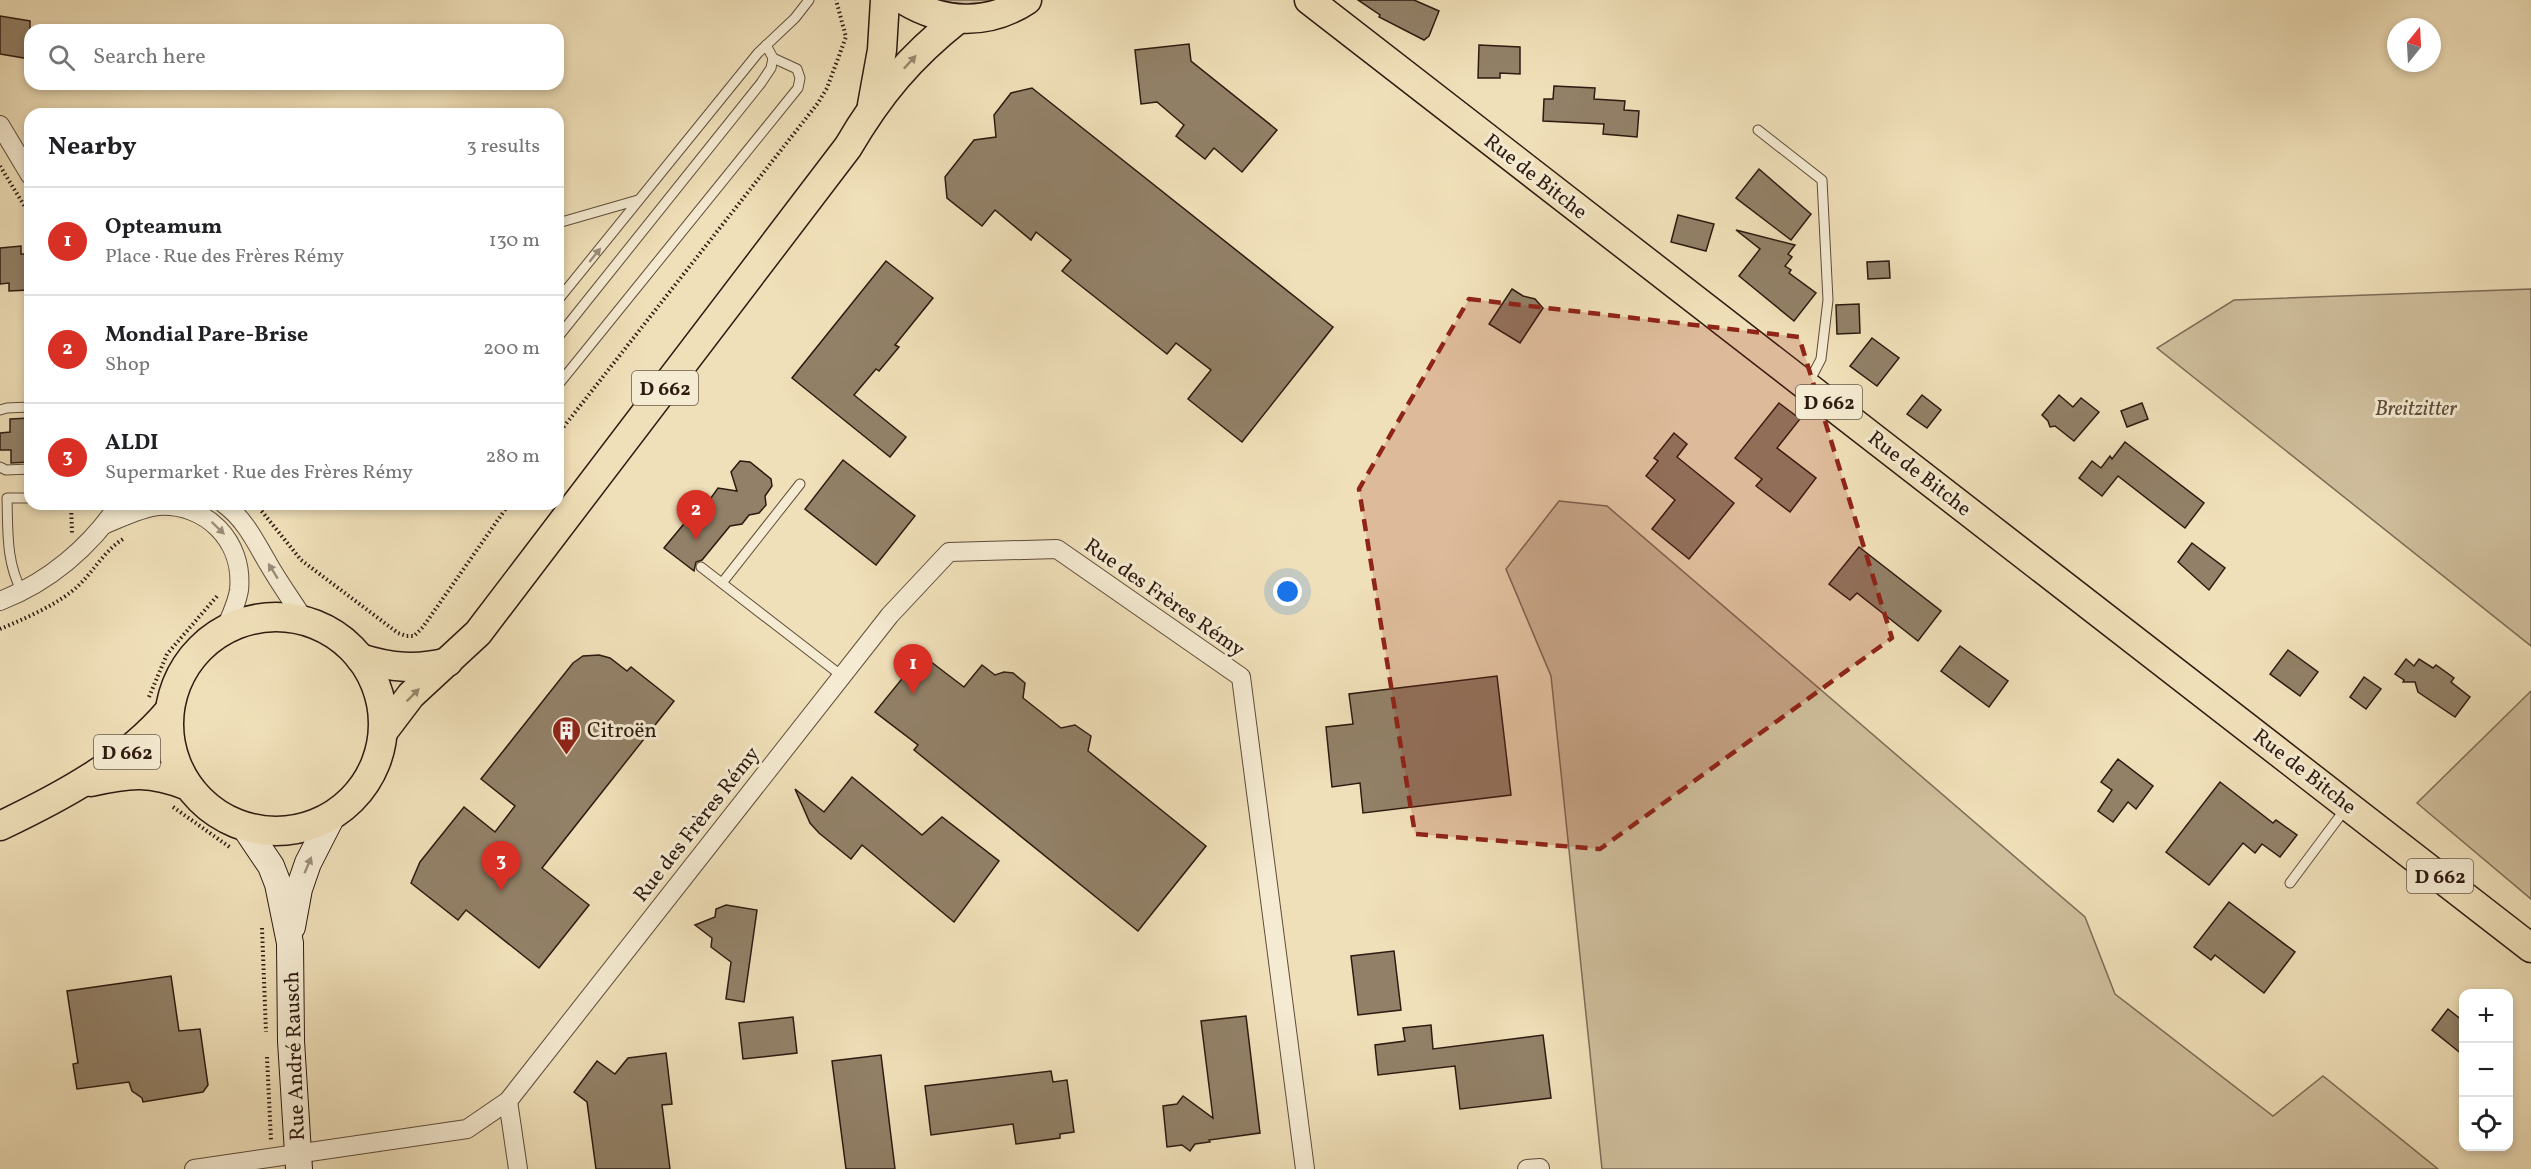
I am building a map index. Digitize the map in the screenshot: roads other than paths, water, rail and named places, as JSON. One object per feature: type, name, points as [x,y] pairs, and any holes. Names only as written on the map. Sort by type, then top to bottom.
[{"type":"main road","name":"D 662","points":[[872,106],[882,50],[885,0]]},
{"type":"main road","points":[[904,0],[938,16],[958,19],[979,19],[999,14],[1027,0]]},
{"type":"main road","name":"Rue de Bitche","points":[[1309,0],[2531,948]]},
{"type":"main road","name":"D 662","points":[[383,732],[411,695],[478,633],[493,614],[848,147],[872,106],[924,47],[958,19]]},
{"type":"main road","points":[[278,616],[305,621],[326,629],[345,642],[360,658],[379,693],[383,712],[380,752],[367,780],[348,804],[332,816],[311,825],[289,830],[266,831],[244,826],[223,817],[203,804],[188,786],[171,750],[169,711],[175,686],[187,663],[204,644],[225,629],[251,619],[278,616]]},
{"type":"main road","points":[[360,658],[402,668],[425,668],[448,662]]},
{"type":"main road","name":"D 662","points":[[0,826],[78,785],[135,746],[169,711]]},
{"type":"main road","name":"D 662","points":[[78,785],[122,774],[146,774],[167,778],[188,786]]},
{"type":"street","points":[[0,125],[24,165]]},
{"type":"street","points":[[0,601],[22,592],[56,571],[106,524],[116,510]]},
{"type":"street","points":[[106,524],[140,510]]},
{"type":"street","points":[[188,510],[202,515],[219,527],[231,543],[239,576],[239,591],[225,629]]},
{"type":"street","points":[[231,510],[254,537],[305,621]]},
{"type":"street","name":"Rue des Frères Rémy","points":[[194,1169],[298,1162],[466,1129],[508,1101],[890,615],[949,552],[1058,549],[1240,677],[1305,1169]]},
{"type":"street","name":"Rue André Rausch","points":[[298,1162],[291,1041],[290,942],[299,889],[308,863],[332,816]]},
{"type":"street","name":"Rue André Rausch","points":[[244,826],[271,866],[278,884],[290,942]]},
{"type":"street","points":[[508,1101],[518,1169]]},
{"type":"lane","points":[[564,292],[766,45],[795,18],[809,0]]},
{"type":"lane","points":[[564,378],[798,88],[800,78],[797,69],[773,58],[766,45]]},
{"type":"lane","points":[[564,329],[761,83],[771,68],[773,58]]},
{"type":"lane","points":[[1758,130],[1822,180],[1828,300],[1821,359],[1807,386]]},
{"type":"lane","points":[[564,221],[638,200]]},
{"type":"lane","points":[[0,410],[24,407]]},
{"type":"lane","points":[[0,467],[6,470],[24,470]]},
{"type":"lane","points":[[722,583],[800,484]]},
{"type":"lane","points":[[22,592],[13,576],[9,559],[7,498],[24,498]]},
{"type":"lane","points":[[701,567],[842,676]]},
{"type":"lane","points":[[2290,883],[2348,805]]},
{"type":"place","name":"Mondial Pare-Brise","points":[[696,540]]},
{"type":"place","name":"Opteamum","points":[[913,694]]},
{"type":"place","name":"Citroën","points":[[566,756]]},
{"type":"place","name":"ALDI","points":[[501,891]]},
{"type":"park label","name":"Breitzitter","points":[[2416,408]]}]
